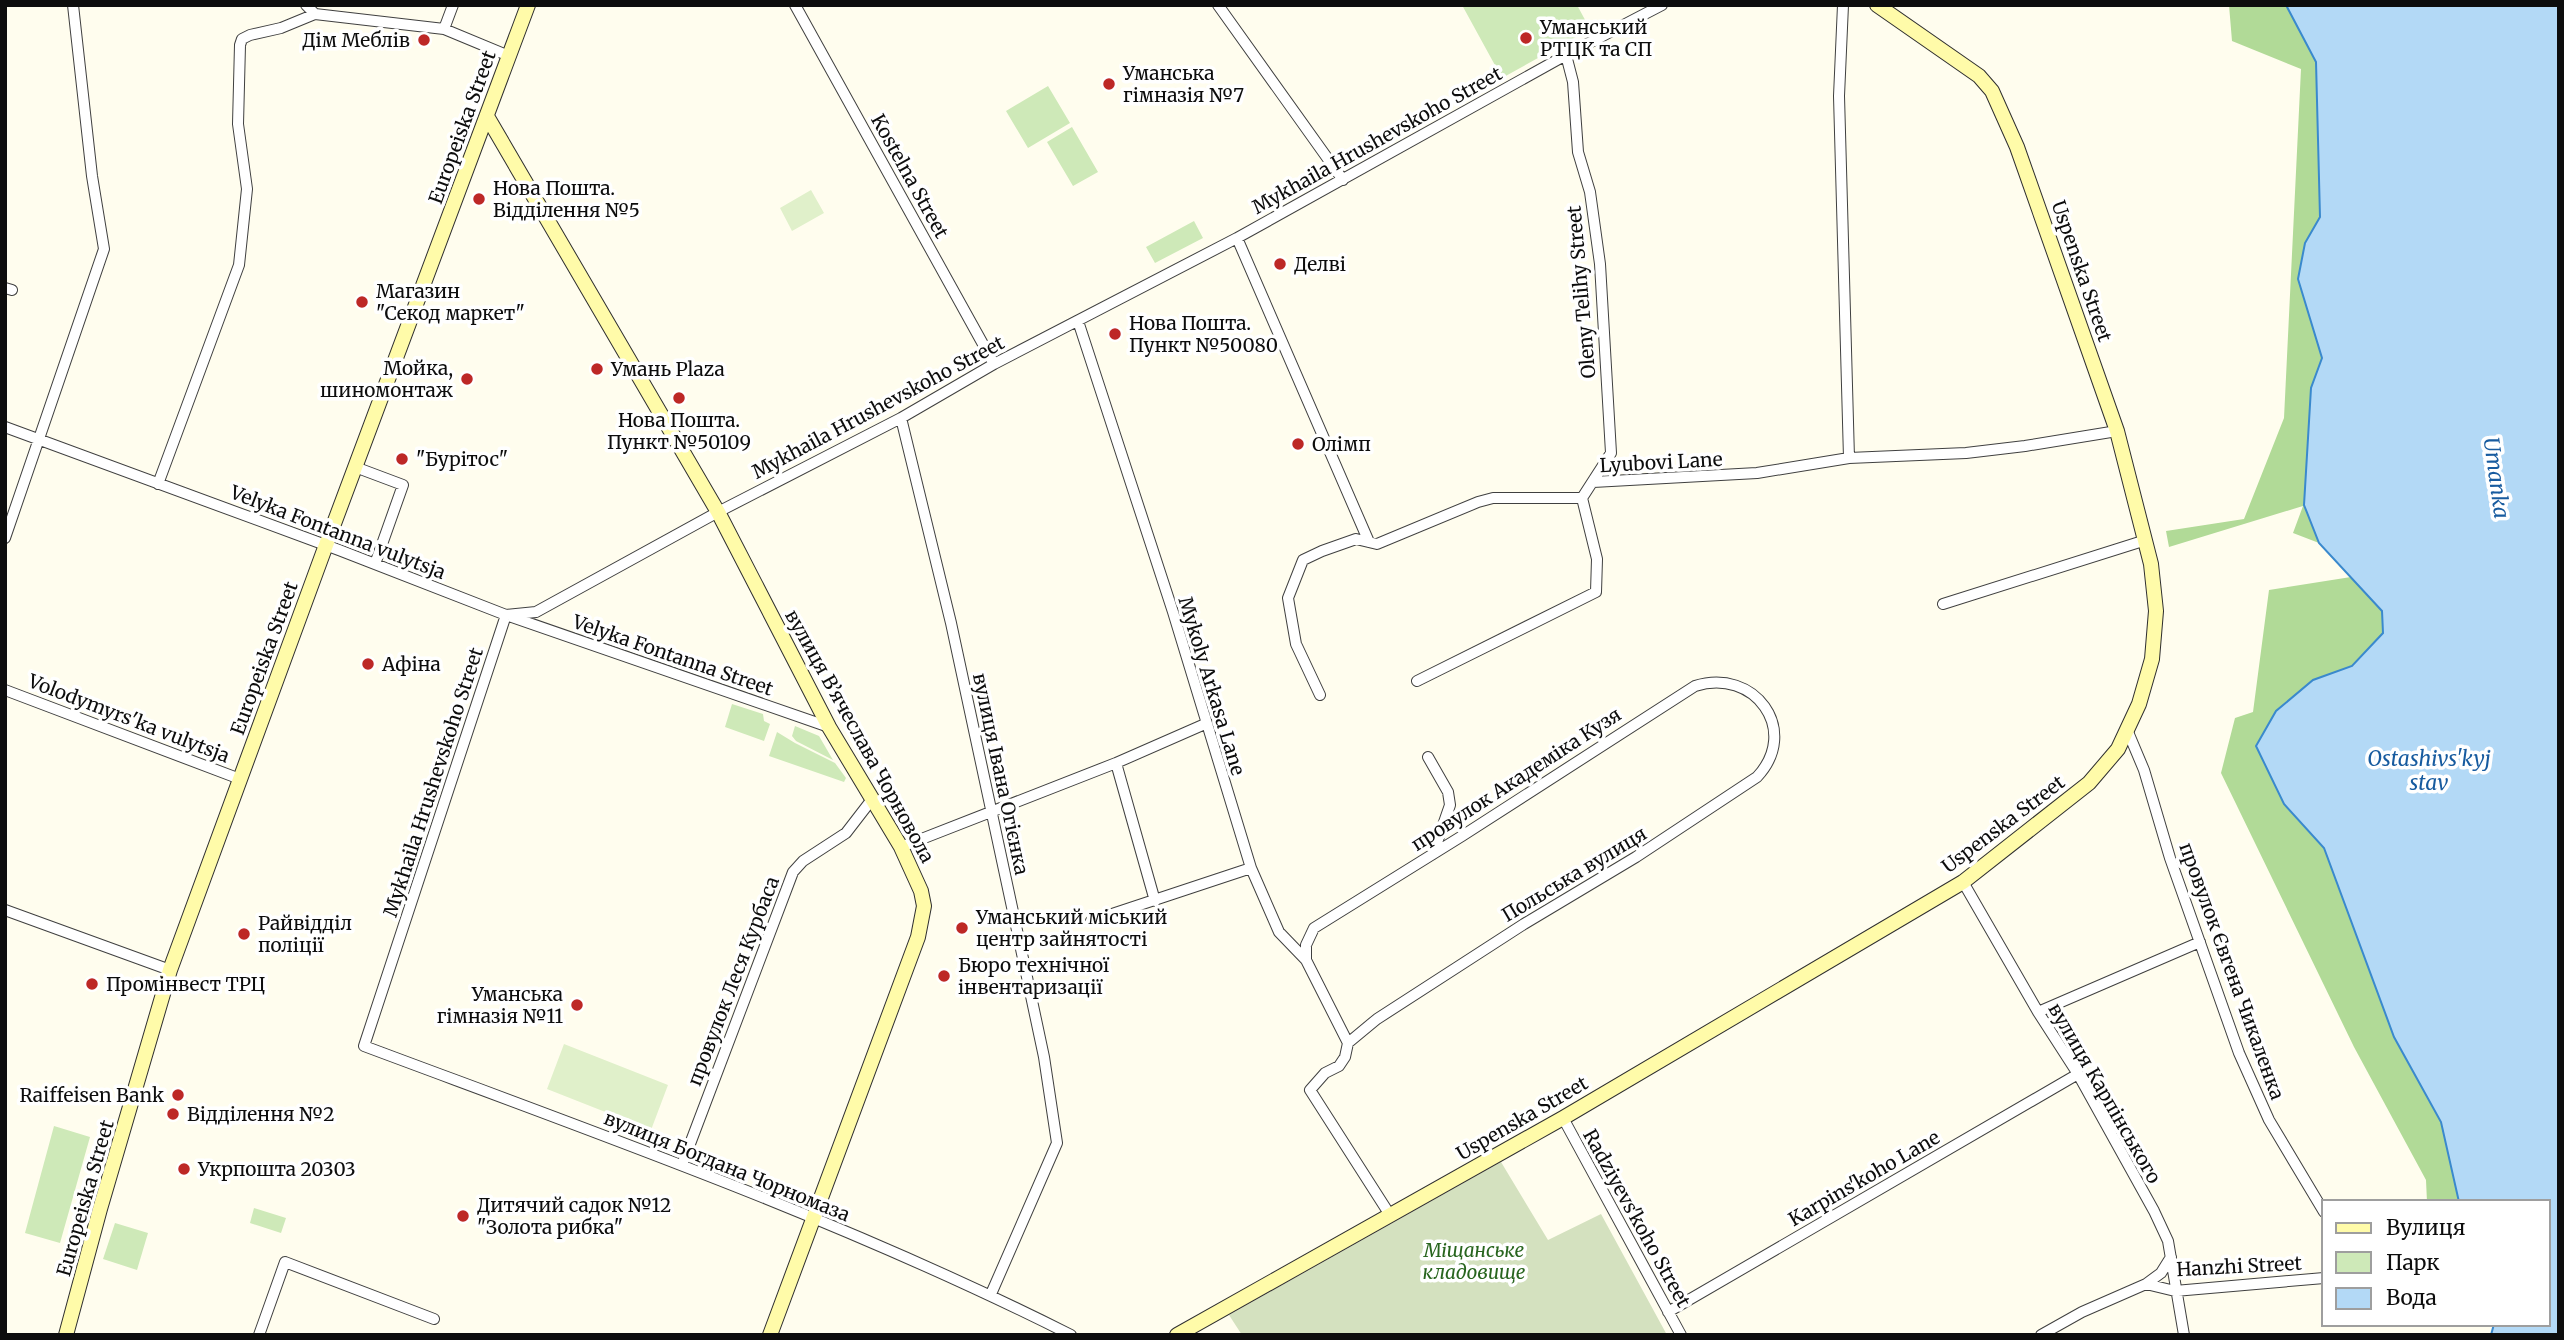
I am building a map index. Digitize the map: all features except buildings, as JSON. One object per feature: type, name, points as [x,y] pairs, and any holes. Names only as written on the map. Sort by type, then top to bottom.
[{"type":"street","points":[[5,538],[104,249],[92,176],[73,5]]},
{"type":"street","points":[[306,5],[315,14]]},
{"type":"street","points":[[444,29],[453,5]]},
{"type":"street","name":"Europeiska Street","points":[[66,1335],[170,970],[528,5]]},
{"type":"street","name":"Kostelna Street","points":[[795,5],[994,364]]},
{"type":"street","points":[[1218,5],[1343,180]]},
{"type":"street","name":"Mykhaila Hrushevskoho Street","points":[[364,1046],[506,615],[536,612],[719,512],[901,418],[994,364],[1237,238],[1566,55],[1662,5]]},
{"type":"street","points":[[1843,5],[1839,96],[1849,458]]},
{"type":"street","name":"Uspenska Street","points":[[1177,1335],[1563,1118],[1963,881],[2089,783],[2113,756],[2127,732],[2146,682],[2155,635],[2155,588],[2146,540],[2117,431],[2017,147],[1992,91],[1979,76],[1877,5]]},
{"type":"street","points":[[5,427],[158,484],[239,265],[247,189],[238,124],[242,39],[281,28],[315,14],[444,29],[509,56]]},
{"type":"street","name":"Oleny Telihy Street","points":[[1566,55],[1573,82],[1578,152],[1590,192],[1600,264],[1611,453],[1593,482]]},
{"type":"street","name":"вулиця В’ячеслава Чорновола","points":[[488,117],[719,512],[829,727],[901,847],[921,891],[924,906],[922,919],[770,1335]]},
{"type":"street","points":[[1237,238],[1369,542]]},
{"type":"street","name":"Mykoly Arkasa Lane","points":[[1078,321],[1173,612],[1251,868],[1279,932],[1306,960],[1349,1043]]},
{"type":"street","name":"вулиця Івана Огієнка","points":[[901,418],[951,623],[992,813],[1044,1057],[1057,1143],[991,1294]]},
{"type":"street","name":"Lyubovi Lane","points":[[1320,695],[1296,644],[1289,598],[1303,560],[1356,539],[1377,544],[1493,498],[1583,498],[1593,482],[1758,473],[1849,458],[1966,453],[2117,431]]},
{"type":"street","points":[[355,467],[403,485],[375,564]]},
{"type":"street","name":"Velyka Fontanna vulytsja","points":[[158,484],[506,615]]},
{"type":"street","points":[[1417,681],[1596,592],[1597,559],[1583,498]]},
{"type":"street","points":[[1943,604],[2146,540]]},
{"type":"street","name":"Velyka Fontanna Street","points":[[506,615],[829,727]]},
{"type":"street","name":"провулок Академіка Кузя","points":[[1306,960],[1306,944],[1314,928],[1695,686],[1718,681],[1741,686],[1760,700],[1767,709]]},
{"type":"street","name":"Volodymyrs'ka vulytsja","points":[[5,690],[240,779]]},
{"type":"street","name":"Польська вулиця","points":[[1390,1214],[1310,1090],[1325,1073],[1339,1066],[1349,1043],[1377,1019],[1524,924],[1636,857],[1757,777],[1773,751],[1774,730],[1767,709]]},
{"type":"street","points":[[901,847],[1116,763],[1205,724]]},
{"type":"street","name":"провулок Євгена Чикаленка","points":[[2127,732],[2144,770],[2170,858],[2239,1052],[2269,1120],[2322,1209]]},
{"type":"street","points":[[1428,757],[1448,792],[1450,805],[1448,819],[1433,854]]},
{"type":"street","points":[[1116,763],[1156,901]]},
{"type":"street","name":"провулок Леся Курбаса","points":[[682,1165],[793,872],[803,861],[846,833],[873,798]]},
{"type":"street","points":[[1090,921],[1251,868]]},
{"type":"street","name":"вулиця Карпінського","points":[[1963,881],[2038,1012],[2078,1074],[2154,1211],[2168,1241],[2184,1335]]},
{"type":"street","points":[[6,911],[170,970]]},
{"type":"street","points":[[2038,1012],[2200,942]]},
{"type":"street","name":"вулиця Богдана Чорномаза","points":[[364,1046],[814,1217],[991,1294],[1071,1335]]},
{"type":"street","name":"Karpinsʹkoho Lane","points":[[1668,1312],[2078,1074]]},
{"type":"street","name":"Radziyevsʹkoho Street","points":[[1563,1118],[1681,1335]]},
{"type":"street","points":[[2041,1335],[2082,1312],[2146,1284],[2161,1273],[2171,1256]]},
{"type":"street","points":[[259,1335],[285,1262],[434,1319]]},
{"type":"street","name":"Hanzhi Street","points":[[2146,1284],[2175,1291],[2322,1278]]},
{"type":"green space","points":[[1462,5],[1577,5],[1590,29],[1502,78]]},
{"type":"green space","points":[[2229,5],[2286,5],[2316,62],[2320,217],[2305,244],[2298,279],[2322,358],[2311,388],[2304,505],[2319,543],[2293,533],[2303,506],[2169,547],[2166,531],[2244,519],[2284,418],[2301,69],[2232,41]]},
{"type":"green space","points":[[1048,86],[1070,123],[1028,148],[1006,111]]},
{"type":"green space","points":[[1072,127],[1098,172],[1073,186],[1047,142]]},
{"type":"green space","points":[[811,190],[824,213],[792,231],[780,208]]},
{"type":"green space","points":[[1194,221],[1203,238],[1155,263],[1146,247]]},
{"type":"green space","points":[[2351,577],[2382,611],[2383,633],[2352,666],[2313,680],[2276,711],[2256,746],[2284,804],[2324,847],[2394,1037],[2441,1122],[2459,1200],[2427,1200],[2426,1180],[2354,1047],[2221,773],[2235,718],[2253,712],[2269,590]]},
{"type":"green space","points":[[732,704],[763,714],[764,721],[770,724],[764,741],[725,727]]},
{"type":"green space","points":[[795,726],[819,736],[833,760],[796,741],[792,736]]},
{"type":"green space","points":[[777,732],[835,763],[846,778],[844,782],[769,756]]},
{"type":"green space","points":[[564,1044],[668,1085],[651,1130],[547,1089]]},
{"type":"green space","points":[[54,1126],[90,1137],[60,1243],[25,1233]]},
{"type":"green space","name":"Міщанське кладовище","points":[[1501,1162],[1548,1240],[1601,1214],[1667,1335],[1242,1335],[1229,1315]]},
{"type":"green space","points":[[254,1208],[286,1218],[281,1233],[250,1223]]},
{"type":"green space","points":[[115,1223],[148,1233],[137,1270],[103,1259]]},
{"type":"water","name":"Ostashivs'kyj stav","points":[[2286,5],[2559,5],[2559,1335],[2491,1335],[2493,1326],[2550,1326],[2550,1200],[2459,1200],[2441,1122],[2394,1037],[2324,848],[2284,804],[2256,746],[2276,711],[2313,680],[2352,666],[2383,633],[2382,611],[2319,543],[2304,505],[2311,388],[2322,358],[2298,279],[2305,243],[2320,217],[2316,62]]},
{"type":"place","name":"Уманський РТЦК та СП","points":[[1526,38]]},
{"type":"place","name":"Дім Меблів","points":[[424,40]]},
{"type":"place","name":"Уманська гімназія №7","points":[[1109,84]]},
{"type":"place","name":"Нова Пошта. Відділення №5","points":[[479,199]]},
{"type":"place","name":"Делві","points":[[1280,264]]},
{"type":"place","name":"Магазин \"Секод маркет\"","points":[[362,302]]},
{"type":"place","name":"Нова Пошта. Пункт №50080","points":[[1115,334]]},
{"type":"place","name":"Умань Plaza","points":[[597,369]]},
{"type":"place","name":"Мойка, шиномонтаж","points":[[467,379]]},
{"type":"place","name":"Нова Пошта. Пункт №50109","points":[[679,398]]},
{"type":"place","name":"Олімп","points":[[1298,444]]},
{"type":"place","name":"\"Бурітос\"","points":[[402,459]]},
{"type":"place","name":"Афіна","points":[[368,664]]},
{"type":"place","name":"Уманський міський центр зайнятості","points":[[962,928]]},
{"type":"place","name":"Райвідділ поліції","points":[[244,934]]},
{"type":"place","name":"Бюро технічної інвентаризації","points":[[944,976]]},
{"type":"place","name":"Промінвест ТРЦ","points":[[92,984]]},
{"type":"place","name":"Уманська гімназія №11","points":[[577,1005]]},
{"type":"place","name":"Raiffeisen Bank","points":[[178,1095]]},
{"type":"place","name":"Відділення №2","points":[[173,1114]]},
{"type":"place","name":"Укрпошта 20303","points":[[184,1169]]},
{"type":"place","name":"Дитячий садок №12 \"Золота рибка\"","points":[[463,1216]]},
{"type":"water label","name":"Umanka","points":[[2496,478]]}]
